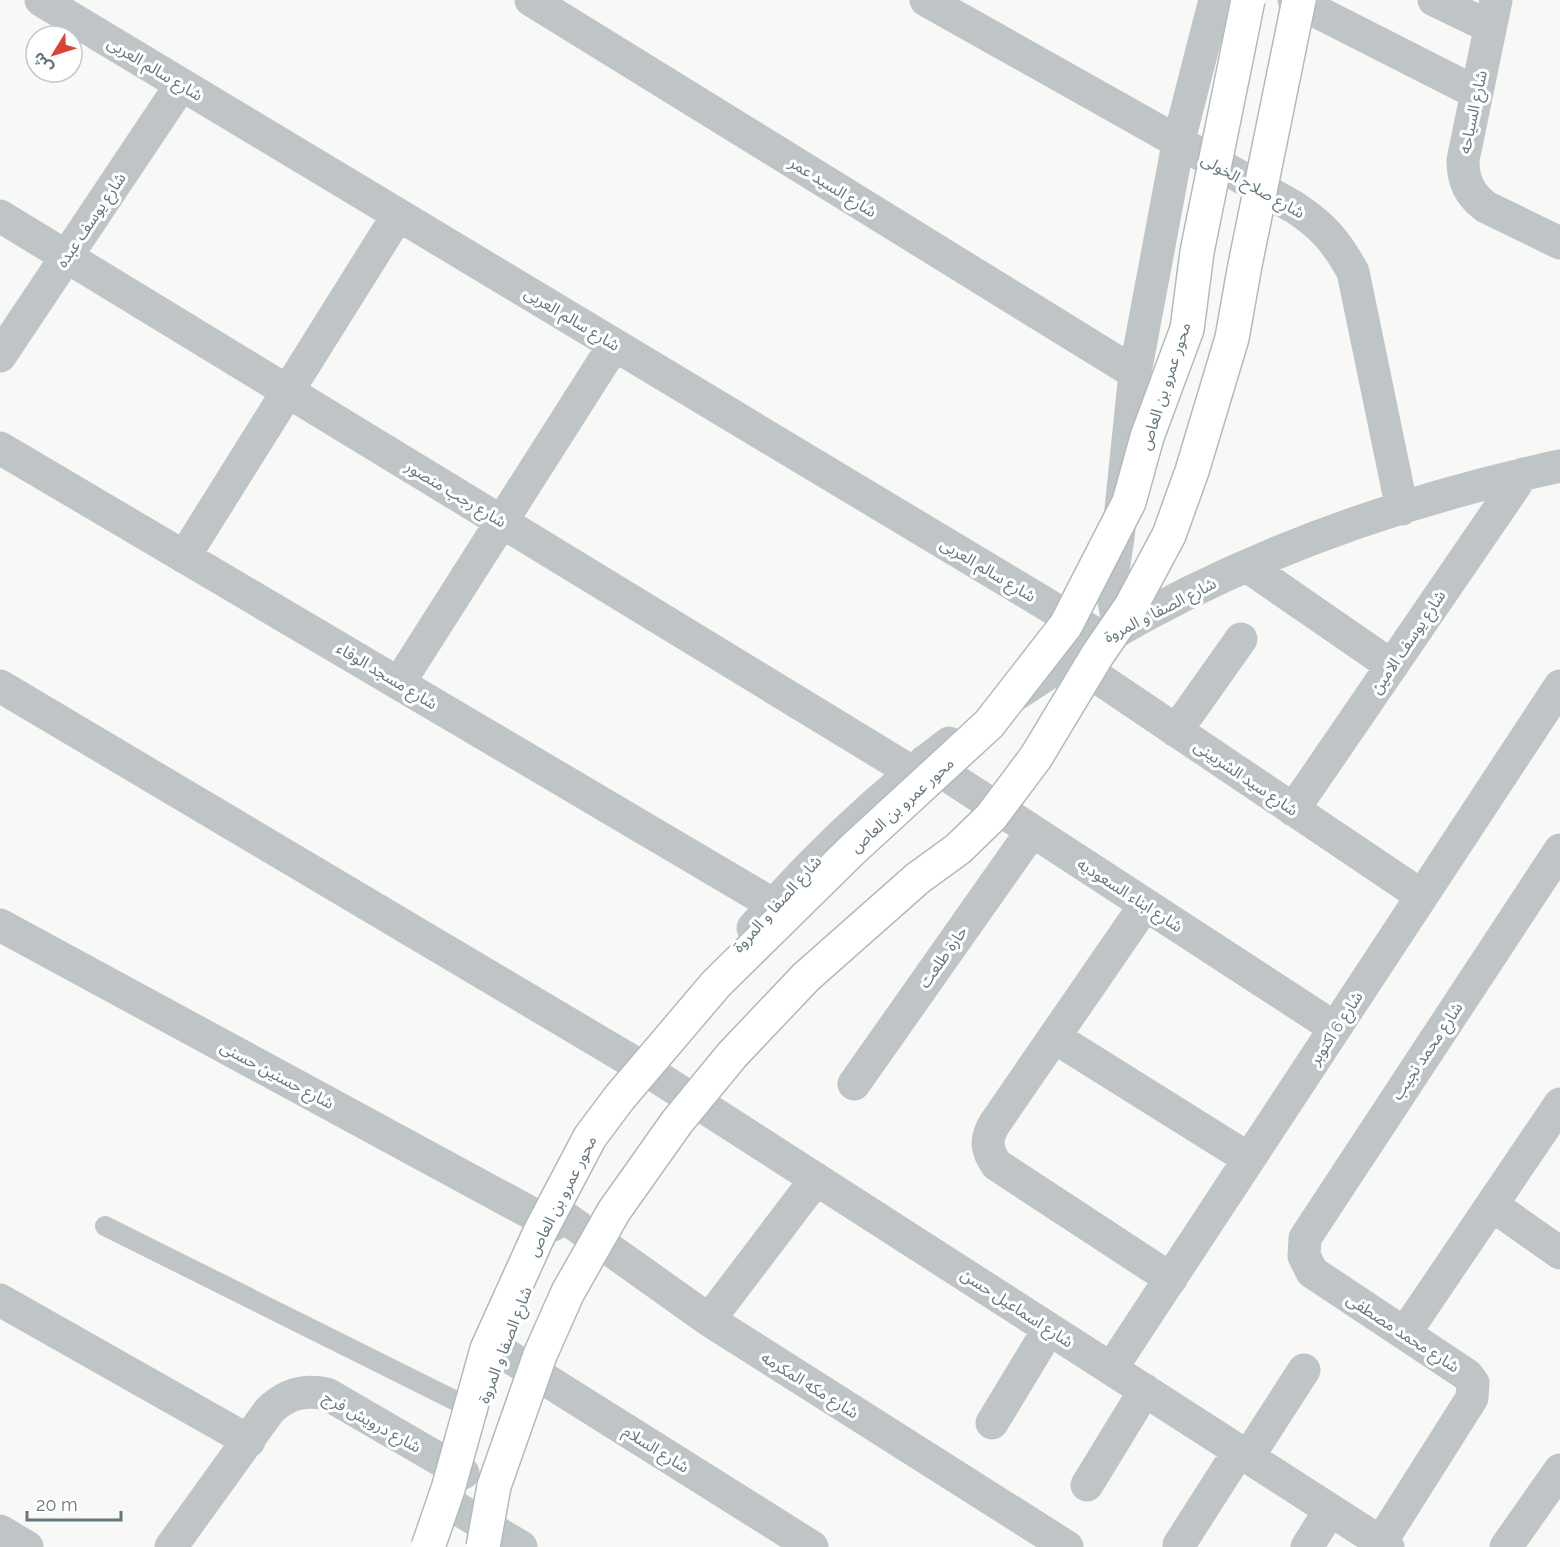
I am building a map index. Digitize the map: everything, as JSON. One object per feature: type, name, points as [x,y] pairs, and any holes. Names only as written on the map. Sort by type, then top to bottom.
[{"type":"main road","name":"محور عمرو بن العاص","points":[[428,1547],[448,1489],[487,1349],[540,1232],[590,1137],[620,1097],[716,984],[851,851],[989,724],[1066,625],[1129,502],[1148,437],[1187,329],[1197,252],[1248,0]]},
{"type":"main road","points":[[483,1547],[494,1486],[540,1355],[568,1292],[614,1211],[677,1122],[732,1055],[806,976],[918,878],[958,849],[991,817],[1036,756],[1098,654],[1131,606],[1169,535],[1192,471],[1233,338],[1245,265],[1299,0]]},
{"type":"street","name":"شارع سالم العربى","points":[[41,0],[614,345],[1111,634]]},
{"type":"street","name":"شارع السيد عمر","points":[[531,0],[1135,373]]},
{"type":"street","name":"شارع صلاح الخولى","points":[[926,0],[1178,144],[1294,207],[1319,224],[1338,246],[1353,272],[1402,509]]},
{"type":"street","points":[[1111,634],[1113,560],[1119,538],[1135,373],[1178,144],[1215,0]]},
{"type":"street","points":[[1294,0],[1477,93]]},
{"type":"street","points":[[1434,0],[1493,14]]},
{"type":"street","name":"شارع السياحه","points":[[1493,14],[1463,160],[1467,187],[1475,199],[1486,207],[1560,243]]},
{"type":"street","name":"شارع يوسف عبده","points":[[0,356],[181,85]]},
{"type":"street","points":[[184,557],[398,215]]},
{"type":"street","name":"شارع رجب منصور","points":[[0,216],[502,521],[919,767]]},
{"type":"street","points":[[399,684],[614,345]]},
{"type":"street","name":"شارع مسجد الوفاء","points":[[0,448],[774,904]]},
{"type":"street","name":"شارع الصفا و المروة","points":[[445,1547],[453,1506],[500,1351],[557,1219],[595,1148],[645,1069],[727,958],[774,904],[826,851],[919,767],[989,712],[1111,634],[1247,566],[1320,535],[1523,474],[1560,466]]},
{"type":"street","name":"شارع يوسف الامين","points":[[1293,810],[1523,474]]},
{"type":"street","points":[[1247,566],[1392,666]]},
{"type":"street","points":[[1176,731],[1240,639]]},
{"type":"street","name":"شارع سيد الشربينى","points":[[1070,660],[1422,896]]},
{"type":"street","name":"شارع اسماعيل حسن","points":[[0,686],[645,1069],[1385,1545]]},
{"type":"street","name":"شارع 6 اكتوبر","points":[[1111,1369],[1560,686]]},
{"type":"street","name":"شارع ابناء السعوديه","points":[[919,767],[1032,831],[1335,1028]]},
{"type":"street","name":"حارة طلعت","points":[[854,1084],[1032,831]]},
{"type":"street","name":"شارع محمد نجيب","points":[[1304,1256],[1303,1246],[1309,1230],[1560,850]]},
{"type":"street","points":[[1145,904],[995,1123],[987,1144],[990,1156],[997,1165],[1170,1279]]},
{"type":"street","name":"شارع حسنين حسنى","points":[[0,925],[557,1219]]},
{"type":"street","points":[[1054,1036],[1249,1160]]},
{"type":"street","points":[[1405,1333],[1560,1104]]},
{"type":"street","points":[[709,1320],[816,1179]]},
{"type":"street","points":[[1492,1205],[1560,1253]]},
{"type":"street","name":"شارع مكه المكرمه","points":[[557,1219],[709,1320],[1066,1547]]},
{"type":"street","name":"شارع محمد مصطفى","points":[[1304,1256],[1306,1264],[1319,1278],[1467,1375],[1474,1388],[1472,1398],[1385,1545]]},
{"type":"street","points":[[0,1300],[249,1441]]},
{"type":"street","points":[[992,1424],[1049,1329]]},
{"type":"street","name":"شارع السلام","points":[[500,1351],[812,1547]]},
{"type":"street","points":[[1179,1545],[1304,1370]]},
{"type":"street","points":[[1087,1485],[1145,1390]]},
{"type":"street","name":"شارع درويش فرج","points":[[171,1547],[269,1411],[290,1395],[314,1391],[327,1394],[463,1473]]},
{"type":"street","points":[[1506,1547],[1560,1470]]},
{"type":"street","points":[[453,1506],[521,1547]]},
{"type":"street","points":[[1307,1547],[1330,1510]]},
{"type":"street","points":[[0,1532],[27,1547]]},
{"type":"lane","points":[[105,1226],[480,1412]]}]
